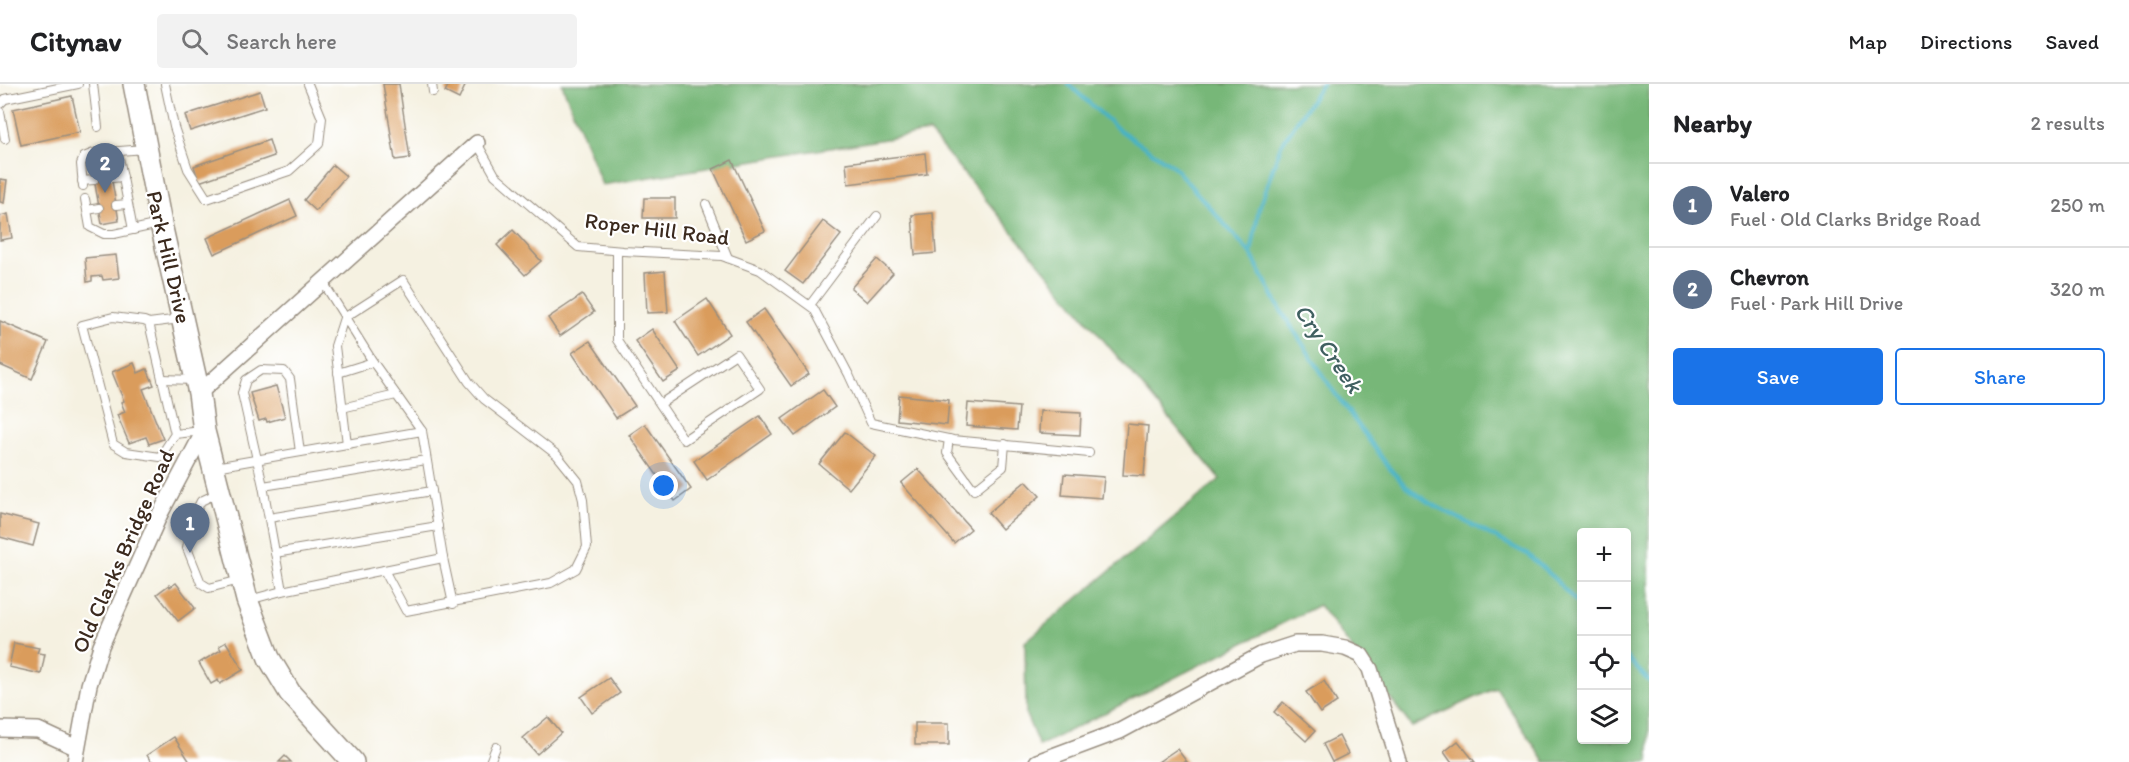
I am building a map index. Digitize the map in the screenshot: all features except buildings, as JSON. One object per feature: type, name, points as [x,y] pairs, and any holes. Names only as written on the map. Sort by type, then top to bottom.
[{"type":"main road","name":"Park Hill Drive","points":[[134,84],[161,224],[198,387],[204,431],[247,600],[269,658],[290,693],[353,762]]},
{"type":"street","name":"Roper Hill Road","points":[[198,387],[323,282],[477,143]]},
{"type":"street","name":"Old Clarks Bridge Road","points":[[76,755],[89,685],[101,646],[160,514],[204,431]]},
{"type":"street","points":[[1037,762],[1120,731],[1261,655],[1296,644],[1322,644],[1345,648],[1361,655],[1370,669],[1399,762]]},
{"type":"street","points":[[0,729],[38,730],[76,755]]},
{"type":"lane","points":[[0,104],[5,99],[77,84]]},
{"type":"lane","points":[[93,84],[98,127]]},
{"type":"lane","points":[[165,84],[174,127],[188,169],[207,199],[289,171],[319,144],[322,118],[308,84]]},
{"type":"lane","points":[[0,112],[5,139]]},
{"type":"lane","name":"Roper Hill Road","points":[[477,143],[495,175],[578,247],[722,256],[760,270],[814,309],[871,423],[949,439],[1089,453]]},
{"type":"lane","points":[[94,180],[83,184],[81,164],[84,157],[94,153],[146,149]]},
{"type":"lane","points":[[118,152],[133,230]]},
{"type":"lane","points":[[112,178],[123,177]]},
{"type":"lane","points":[[86,199],[90,227],[104,234],[161,224]]},
{"type":"lane","points":[[116,205],[127,204]]},
{"type":"lane","points":[[706,204],[728,258]]},
{"type":"lane","points":[[87,210],[99,208]]},
{"type":"lane","points":[[810,306],[877,216]]},
{"type":"lane","points":[[617,251],[617,340],[684,440],[760,389],[736,354],[660,404]]},
{"type":"lane","points":[[347,444],[334,346],[344,318],[403,280],[469,382],[483,399],[557,455],[578,481],[583,501],[587,547],[576,569],[551,583],[406,612],[384,570]]},
{"type":"lane","points":[[323,282],[373,362],[422,431],[453,604]]},
{"type":"lane","points":[[149,324],[175,434],[160,457],[126,452],[113,444],[82,325],[113,317],[149,324],[183,318]]},
{"type":"lane","points":[[338,373],[373,362]]},
{"type":"lane","points":[[282,591],[263,486],[242,393],[246,380],[261,370],[284,371],[290,379],[300,452]]},
{"type":"lane","points":[[162,380],[198,387]]},
{"type":"lane","points":[[342,408],[396,395]]},
{"type":"lane","points":[[175,434],[204,431]]},
{"type":"lane","points":[[214,467],[422,431]]},
{"type":"lane","points":[[949,439],[947,453],[974,490],[1004,468],[1005,444]]},
{"type":"lane","points":[[263,486],[426,460]]},
{"type":"lane","points":[[269,518],[432,491]]},
{"type":"lane","points":[[220,492],[201,501],[191,521],[187,548],[201,583],[208,588],[241,579]]},
{"type":"lane","points":[[275,553],[438,526]]},
{"type":"lane","points":[[247,600],[443,558]]},
{"type":"lane","points":[[489,762],[496,747]]},
{"type":"green space","points":[[562,84],[1649,84],[1649,762],[1545,762],[1496,688],[1412,727],[1319,605],[1039,746],[1026,715],[1025,642],[1220,479],[929,132],[602,185]]},
{"type":"waterway","name":"Cry Creek","points":[[1068,84],[1118,129],[1173,166],[1251,254],[1280,309],[1332,389],[1390,469],[1407,487],[1428,502],[1527,554],[1577,603]]},
{"type":"waterway","points":[[1251,254],[1259,208],[1281,145],[1322,84]]},
{"type":"waterway","name":"Cry Creek","points":[[1631,662],[1649,681]]},
{"type":"place","name":"Chevron","points":[[105,193]]},
{"type":"place","name":"Valero","points":[[190,553]]}]
